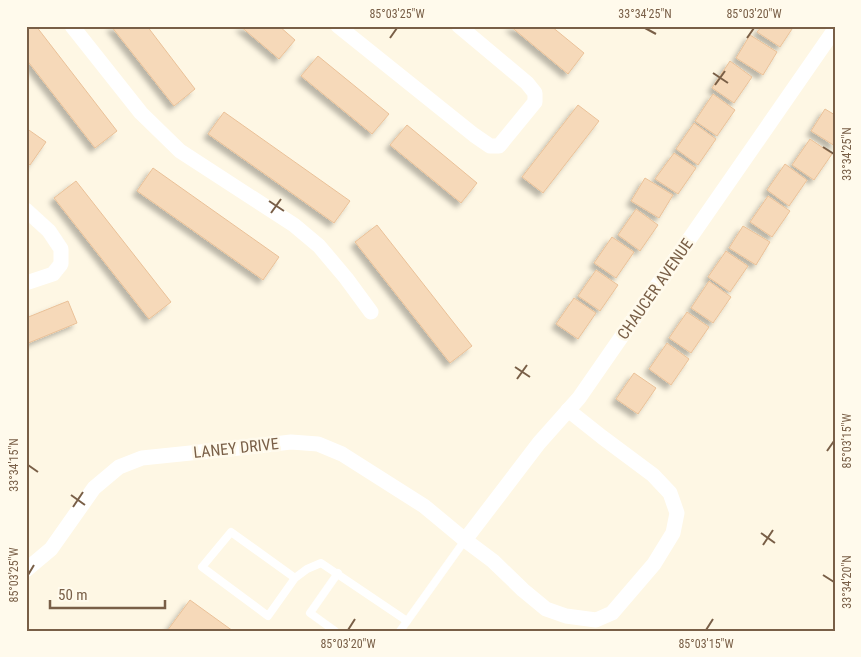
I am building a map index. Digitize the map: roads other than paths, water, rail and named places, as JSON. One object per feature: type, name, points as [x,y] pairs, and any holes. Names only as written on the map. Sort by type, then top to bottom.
[{"type":"street","points":[[72,26],[141,113],[180,151],[294,225],[319,246],[371,312]]},
{"type":"street","points":[[338,26],[474,135],[490,146],[499,146],[535,102],[535,93],[527,83],[458,26]]},
{"type":"street","name":"CHAUCER AVENUE","points":[[464,540],[539,443],[590,382],[835,29]]},
{"type":"street","points":[[26,210],[49,231],[61,250],[61,264],[53,274],[26,284]]},
{"type":"street","name":"LANEY DRIVE","points":[[26,570],[51,549],[94,488],[118,467],[142,458],[291,442],[318,444],[342,454],[424,506],[464,540],[493,561],[546,609],[566,616],[596,620],[612,613],[654,564],[673,533],[677,513],[670,493],[653,475],[602,438],[568,410]]},
{"type":"lane","points":[[295,578],[231,532],[202,567],[268,616],[295,578],[307,568],[321,563],[407,621]]},
{"type":"lane","points":[[400,631],[464,540]]},
{"type":"lane","points":[[335,631],[310,614],[338,573]]}]
